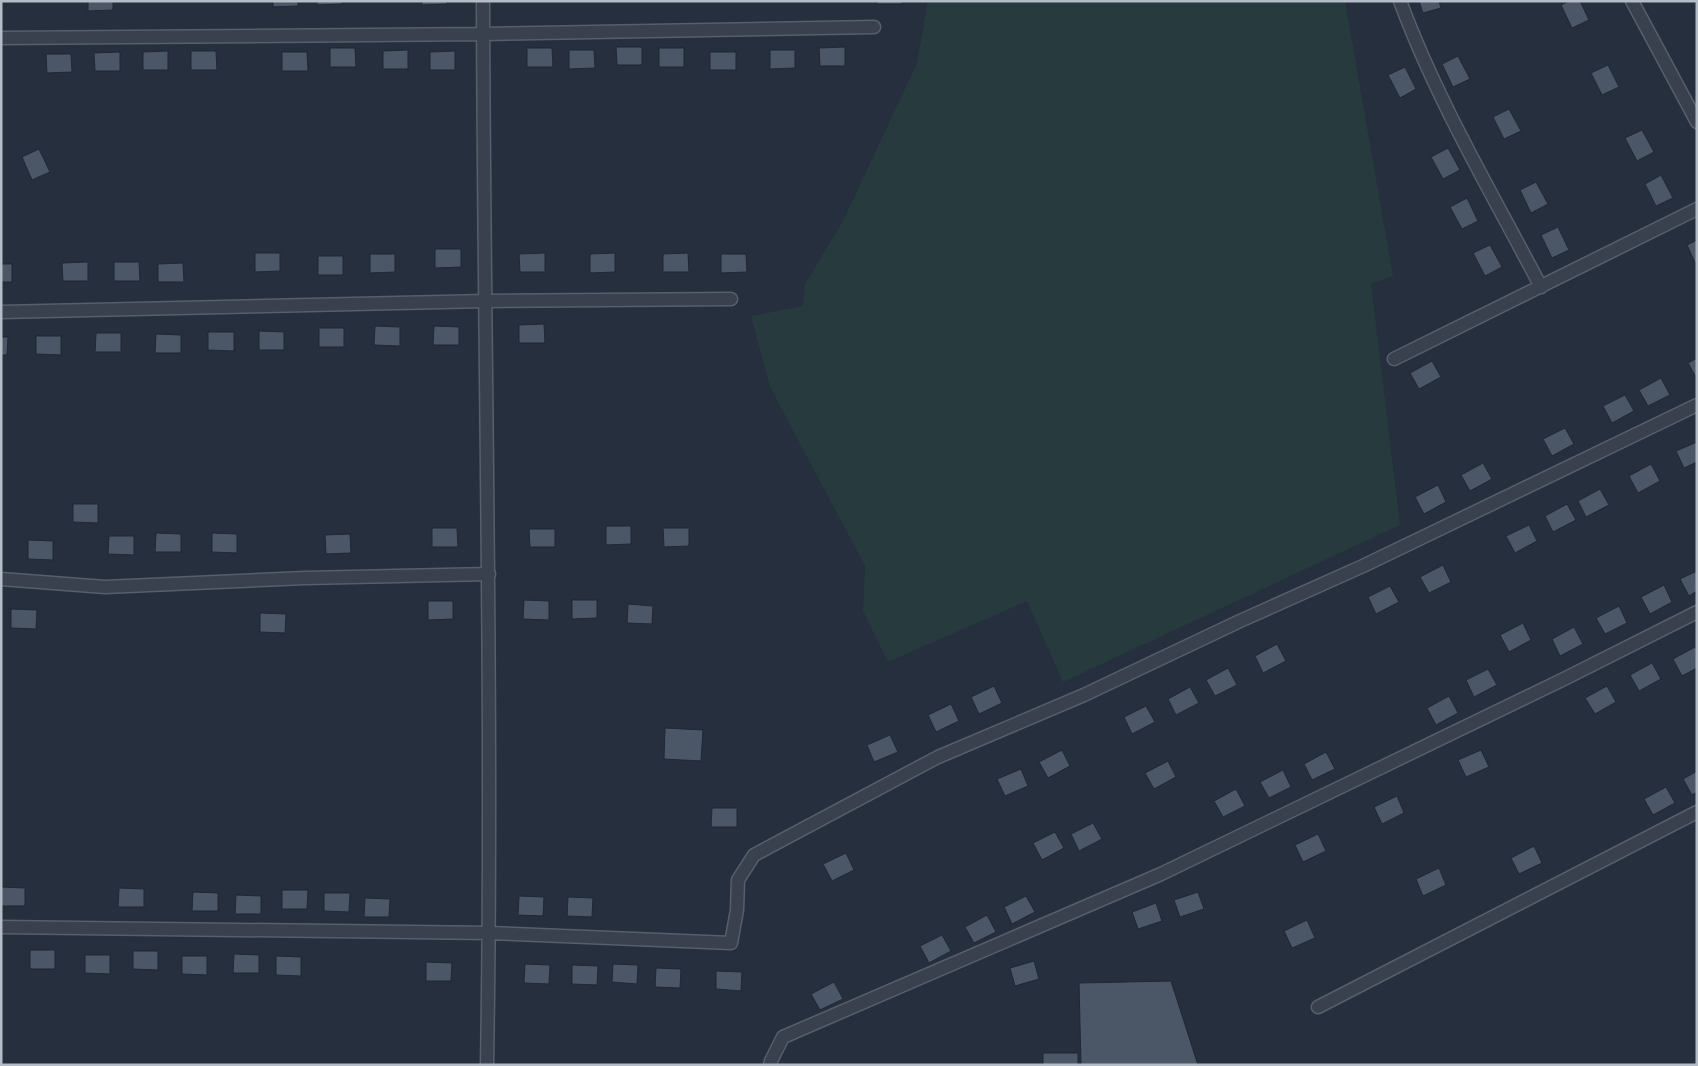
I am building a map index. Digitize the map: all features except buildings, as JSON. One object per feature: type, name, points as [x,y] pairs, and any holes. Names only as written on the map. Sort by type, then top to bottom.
[{"type":"street","points":[[484,1],[489,574],[487,1065]]},
{"type":"street","points":[[1400,1],[1417,46],[1470,153],[1541,287]]},
{"type":"street","points":[[1632,1],[1697,122]]},
{"type":"street","points":[[1,38],[484,34],[874,27]]},
{"type":"street","points":[[1394,359],[1697,209]]},
{"type":"street","points":[[1,312],[486,301],[731,299]]},
{"type":"street","points":[[1,927],[489,933],[731,943],[737,910],[738,880],[754,855],[938,757],[1084,695],[1240,621],[1363,566],[1697,405]]},
{"type":"street","points":[[1,579],[105,586],[305,578],[489,574]]},
{"type":"street","points":[[770,1065],[783,1037],[1161,874],[1566,678],[1697,612]]},
{"type":"street","points":[[1318,1007],[1697,812]]},
{"type":"green space","points":[[928,1],[1345,1],[1393,276],[1371,284],[1400,525],[1063,682],[1027,601],[888,662],[863,611],[865,566],[770,387],[751,316],[803,306],[805,284],[844,219],[917,63]]}]
